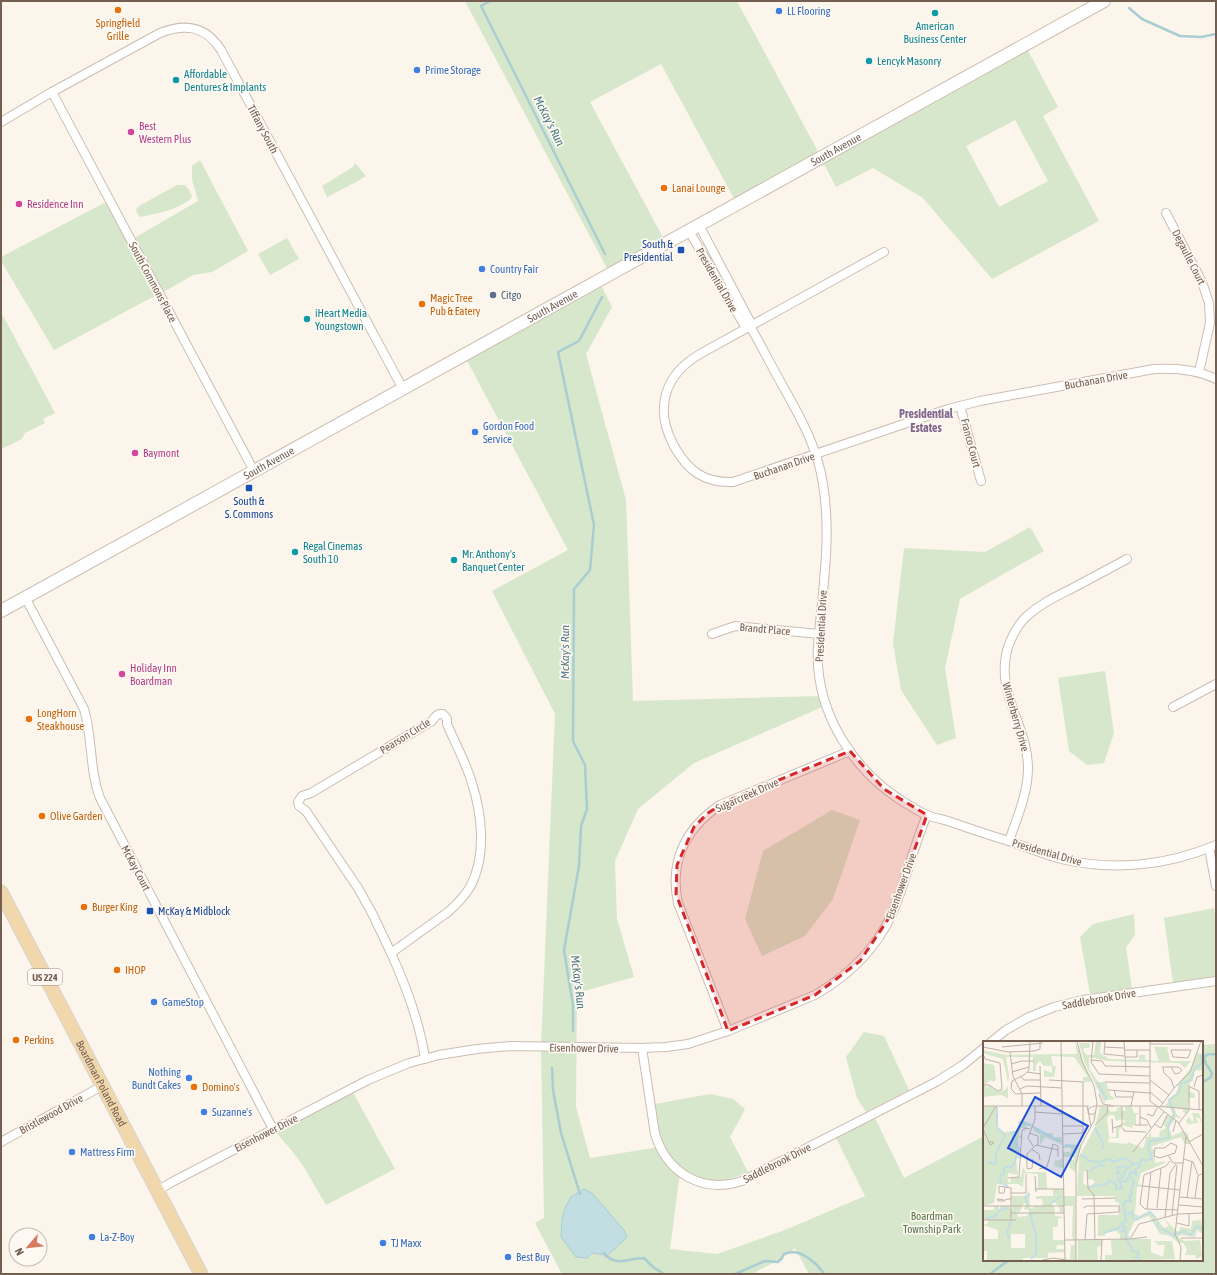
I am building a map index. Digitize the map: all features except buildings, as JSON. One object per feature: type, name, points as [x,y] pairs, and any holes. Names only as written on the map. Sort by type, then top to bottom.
[{"type":"main road","name":"South Avenue","points":[[1,611],[1104,1]]},
{"type":"main road","name":"Boardman Poland Road","points":[[1,892],[201,1274]]},
{"type":"street","name":"Tiffany South","points":[[1,122],[52,92],[160,33],[181,27],[196,29],[210,37],[221,50],[403,389]]},
{"type":"street","name":"South Commons Place","points":[[52,92],[254,471]]},
{"type":"street","name":"Degaulle Court","points":[[1166,213],[1202,282],[1209,302],[1210,323],[1199,372]]},
{"type":"street","name":"Presidential Drive","points":[[694,228],[798,414],[816,454],[824,486],[827,520],[826,557],[819,634],[818,664],[824,696],[835,726],[850,752],[865,771],[884,789],[927,816],[1062,859],[1087,864],[1111,866],[1136,865],[1186,857],[1213,847]]},
{"type":"street","name":"Presidential Drive","points":[[694,228],[749,327]]},
{"type":"street","name":"Buchanan Drive","points":[[884,252],[691,360],[675,374],[666,394],[664,420],[675,448],[696,474],[708,480],[733,482],[960,406],[1154,369],[1179,369],[1199,372],[1216,379]]},
{"type":"street","name":"Franco Court","points":[[960,406],[981,481]]},
{"type":"street","name":"Winterberry Drive","points":[[1009,841],[1025,792],[1028,769],[1025,744],[1008,698],[1005,683],[1005,662],[1010,642],[1022,622],[1038,607],[1127,559]]},
{"type":"street","name":"McKay Court","points":[[26,598],[84,709],[88,727],[92,769],[95,785],[100,798],[273,1129]]},
{"type":"street","name":"Brandt Place","points":[[712,634],[735,626],[819,634]]},
{"type":"street","points":[[1173,707],[1216,684]]},
{"type":"street","name":"Pearson Circle","points":[[391,953],[442,917],[456,905],[470,887],[478,865],[480,852],[480,830],[475,795],[466,768],[447,724],[447,719],[443,714],[436,716],[432,721],[312,794],[302,796],[298,802],[298,806],[306,811],[358,888],[373,915],[391,953],[410,1000],[425,1059]]},
{"type":"street","name":"Sugarcreek Drive","points":[[728,1031],[678,902],[676,874],[683,845],[698,822],[708,812],[720,805],[850,752]]},
{"type":"street","name":"Eisenhower Drive","points":[[157,1191],[368,1080],[425,1059],[439,1055],[477,1049],[510,1046],[642,1048],[688,1044],[728,1031],[815,995],[840,980],[860,961],[877,940],[891,915],[920,831],[927,816]]},
{"type":"street","points":[[1213,847],[1216,886]]},
{"type":"street","name":"Saddlebrook Drive","points":[[992,1041],[1006,1030],[1027,1018],[1054,1007],[1083,1000],[1216,981]]},
{"type":"street","name":"Saddlebrook Drive","points":[[642,1048],[658,1145],[668,1162],[690,1179],[716,1185],[742,1181],[929,1085],[963,1065],[983,1049]]},
{"type":"street","name":"Bristlewood Drive","points":[[1,1142],[102,1086]]},
{"type":"highlighted area","points":[[850,751],[884,789],[927,815],[891,915],[860,961],[815,995],[728,1031],[676,894],[677,865],[694,827],[708,813],[727,801]]},
{"type":"green space","points":[[465,1],[737,1],[821,157],[1025,45],[1058,107],[1043,116],[1099,221],[992,279],[923,198],[873,168],[836,187],[821,158],[737,204],[661,64],[590,102],[666,243],[610,274]],"holes":[[[1015,120],[1048,181],[999,207],[966,146]]]},
{"type":"green space","points":[[200,160],[248,251],[212,272],[193,275],[54,350],[1,261],[1,257],[110,200],[131,240],[198,201],[192,179],[192,166]]},
{"type":"green space","points":[[355,163],[366,176],[327,197],[322,186],[353,167]]},
{"type":"green space","points":[[177,185],[185,185],[189,190],[192,197],[188,201],[175,208],[160,213],[140,217],[136,209],[139,206]]},
{"type":"green space","points":[[287,238],[299,259],[270,275],[258,254]]},
{"type":"green space","name":"Boardman Township Park","points":[[599,281],[612,307],[586,354],[626,500],[633,701],[824,696],[827,705],[694,763],[638,809],[615,861],[617,919],[634,977],[577,993],[576,1107],[590,1158],[660,1147],[680,1172],[670,1249],[717,1254],[785,1230],[865,1196],[834,1134],[873,1114],[904,1178],[983,1137],[983,1261],[1203,1261],[1203,1045],[1216,1044],[1216,1274],[809,1274],[795,1248],[782,1258],[752,1274],[562,1274],[535,1223],[544,1218],[541,1047],[555,714],[492,591],[568,550],[464,355]]},
{"type":"green space","points":[[1,312],[55,413],[43,419],[45,423],[25,433],[22,439],[1,449]]},
{"type":"green space","points":[[1030,527],[1044,551],[960,599],[945,668],[956,738],[937,745],[901,690],[893,643],[904,548],[985,552]]},
{"type":"green space","points":[[1105,671],[1114,733],[1104,763],[1087,765],[1069,751],[1058,678]]},
{"type":"green space","points":[[832,810],[860,820],[833,899],[805,936],[762,956],[745,919],[763,851]]},
{"type":"green space","points":[[1214,908],[1216,922],[1216,976],[1173,983],[1164,918]]},
{"type":"green space","points":[[1134,914],[1135,935],[1126,947],[1132,989],[1090,994],[1080,937],[1093,924]]},
{"type":"green space","points":[[864,1032],[884,1036],[909,1090],[866,1112],[857,1098],[846,1057]]},
{"type":"green space","points":[[351,1089],[395,1169],[326,1205],[304,1167],[273,1129]]},
{"type":"green space","points":[[710,1094],[733,1099],[745,1109],[730,1137],[748,1172],[721,1181],[712,1181],[694,1176],[678,1165],[666,1151],[659,1134],[655,1104]]},
{"type":"water","points":[[584,1189],[592,1193],[624,1230],[627,1237],[608,1255],[592,1253],[587,1258],[576,1257],[561,1237],[562,1218],[566,1206],[571,1197]]},
{"type":"waterway","name":"McKay's Run","points":[[490,1],[481,6],[605,254]]},
{"type":"waterway","points":[[1129,8],[1142,19],[1180,36],[1201,37],[1216,34]]},
{"type":"waterway","name":"McKay's Run","points":[[573,1031],[573,1005],[564,950],[579,866],[581,826],[587,809],[585,765],[573,741],[574,589],[590,570],[594,525],[558,352],[579,341],[602,297]]},
{"type":"waterway","name":"McKay's Run","points":[[1203,1080],[1205,1081],[1211,1077],[1212,1073],[1206,1064],[1204,1058],[1205,1056],[1208,1054],[1216,1054]]},
{"type":"waterway","name":"McKay's Run","points":[[552,1068],[553,1090],[561,1133],[580,1194]]},
{"type":"waterway","name":"McKay's Run","points":[[735,1274],[765,1261],[778,1262],[784,1254],[790,1252],[802,1254],[818,1266],[824,1274]]},
{"type":"waterway","name":"McKay's Run","points":[[604,1253],[610,1259],[615,1261],[644,1258],[653,1267],[664,1274]]},
{"type":"waterway","name":"McKay's Run","points":[[990,1274],[1008,1261]]},
{"type":"place","name":"Springfield Grille","points":[[118,10]]},
{"type":"place","name":"LL Flooring","points":[[779,11]]},
{"type":"place","name":"American Business Center","points":[[935,13]]},
{"type":"place","name":"Lencyk Masonry","points":[[869,61]]},
{"type":"place","name":"Prime Storage","points":[[417,70]]},
{"type":"place","name":"Affordable Dentures & Implants","points":[[176,80]]},
{"type":"place","name":"Best Western Plus","points":[[131,132]]},
{"type":"place","name":"Lanai Lounge","points":[[664,188]]},
{"type":"place","name":"Residence Inn","points":[[19,204]]},
{"type":"place","name":"South & Presidential","points":[[681,250]]},
{"type":"place","name":"Country Fair","points":[[482,269]]},
{"type":"place","name":"Citgo","points":[[493,295]]},
{"type":"place","name":"Magic Tree Pub & Eatery","points":[[422,304]]},
{"type":"place","name":"iHeart Media Youngstown","points":[[307,319]]},
{"type":"place","name":"Gordon Food Service","points":[[475,432]]},
{"type":"place","name":"Baymont","points":[[135,453]]},
{"type":"place","name":"South & S. Commons","points":[[249,488]]},
{"type":"place","name":"Regal Cinemas South 10","points":[[295,552]]},
{"type":"place","name":"Mr. Anthony's Banquet Center","points":[[454,560]]},
{"type":"place","name":"Holiday Inn Boardman","points":[[122,674]]},
{"type":"place","name":"LongHorn Steakhouse","points":[[29,719]]},
{"type":"place","name":"Olive Garden","points":[[42,816]]},
{"type":"place","name":"Burger King","points":[[84,907]]},
{"type":"place","name":"McKay & Midblock","points":[[150,911]]},
{"type":"place","name":"IHOP","points":[[117,970]]},
{"type":"place","name":"GameStop","points":[[154,1002]]},
{"type":"place","name":"Perkins","points":[[16,1040]]},
{"type":"place","name":"Nothing Bundt Cakes","points":[[189,1078]]},
{"type":"place","name":"Domino's","points":[[194,1087]]},
{"type":"place","name":"Suzanne's","points":[[204,1112]]},
{"type":"place","name":"Mattress Firm","points":[[72,1152]]},
{"type":"place","name":"La-Z-Boy","points":[[92,1237]]},
{"type":"place","name":"TJ Maxx","points":[[383,1243]]},
{"type":"place","name":"Best Buy","points":[[508,1257]]},
{"type":"district","name":"Presidential Estates","points":[[926,421]]}]
